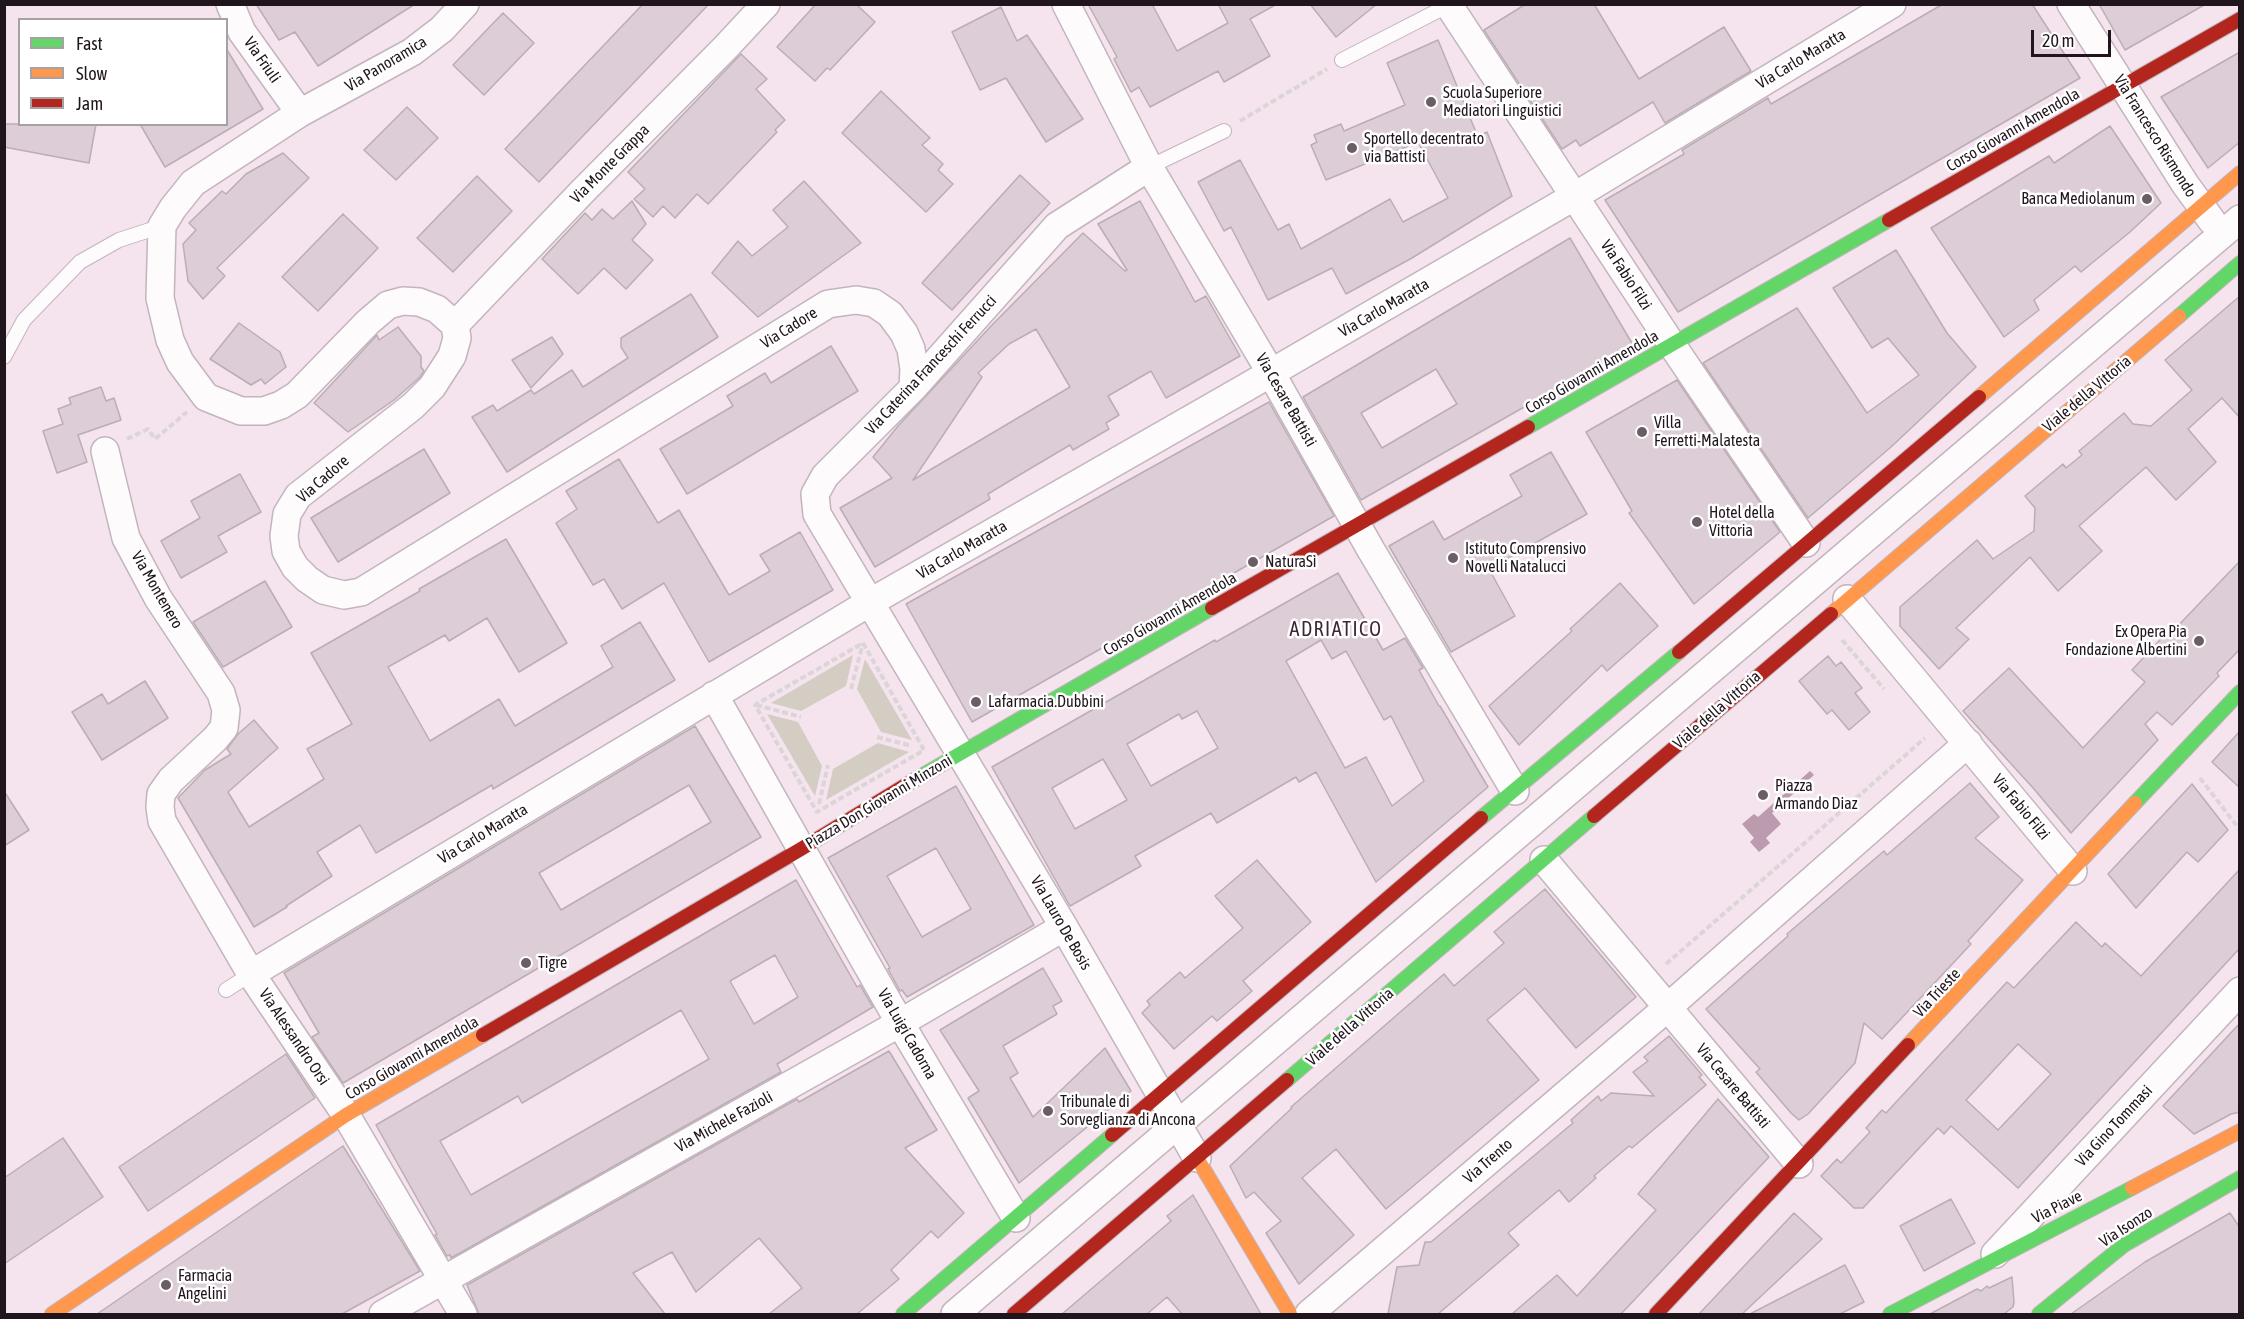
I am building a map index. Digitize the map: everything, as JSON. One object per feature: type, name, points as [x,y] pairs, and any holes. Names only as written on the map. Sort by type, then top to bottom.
[{"type":"street","name":"Via Friuli","points":[[230,4],[242,32],[300,113]]},
{"type":"street","name":"Via Panoramica","points":[[300,113],[412,52],[442,29],[465,4]]},
{"type":"street","name":"Via Monte Grappa","points":[[455,325],[766,4]]},
{"type":"street","name":"Via Cesare Battisti","points":[[1066,4],[1149,167],[1271,373],[1357,526],[1515,790]]},
{"type":"street","name":"Via Carlo Maratta","points":[[870,602],[1575,196],[1892,4]]},
{"type":"street","name":"Via Francesco Rismondo","points":[[2071,4],[2200,207]]},
{"type":"street","name":"Via Fabio Filzi","points":[[1449,5],[1672,345],[1806,543]]},
{"type":"street","name":"Corso Giovanni Amendola","points":[[960,753],[2240,19]]},
{"type":"street","points":[[300,113],[193,183],[162,226],[160,298],[170,340],[180,362],[206,397],[240,411],[264,411],[281,405],[297,395],[368,322],[388,305],[419,302],[437,309],[455,325]]},
{"type":"street","name":"Via Caterina Franceschi Ferrucci","points":[[870,602],[817,514],[815,494],[825,476],[913,388],[1057,226],[1149,167]]},
{"type":"street","points":[[903,1314],[2240,173]]},
{"type":"street","points":[[2200,207],[2230,226],[2240,258]]},
{"type":"street","name":"Viale della Vittoria","points":[[955,1314],[2230,226]]},
{"type":"street","name":"Viale della Vittoria","points":[[1014,1314],[2240,263]]},
{"type":"street","name":"Via Cadore","points":[[455,325],[457,338],[452,356],[432,387],[413,406],[298,496],[287,514],[284,536],[286,551],[295,567],[323,590],[344,595],[361,592],[828,304],[856,300],[874,303],[890,314],[904,333],[911,349],[914,369],[913,388]]},
{"type":"street","name":"Via Montenero","points":[[105,451],[126,538],[158,598],[221,693],[226,710],[224,728],[171,780],[161,794],[162,821]]},
{"type":"street","points":[[1544,860],[1667,1008],[1968,743],[1847,599]]},
{"type":"street","points":[[714,694],[870,602]]},
{"type":"street","name":"Piazza Don Giovanni Minzoni","points":[[714,694],[801,849],[960,753],[870,602]]},
{"type":"street","name":"Via Trieste","points":[[1656,1314],[2240,692]]},
{"type":"street","name":"Via Carlo Maratta","points":[[251,974],[714,694]]},
{"type":"street","name":"Via Fabio Filzi","points":[[1968,743],[2073,871]]},
{"type":"street","name":"Via Lauro De Bosis","points":[[960,753],[1064,927],[1160,1095]]},
{"type":"street","name":"Via Alessandro Orsi","points":[[162,821],[251,974],[346,1115],[463,1314]]},
{"type":"street","name":"Corso Giovanni Amendola","points":[[52,1314],[346,1115],[801,849]]},
{"type":"street","name":"Via Luigi Cadorna","points":[[801,849],[900,1023],[1016,1218]]},
{"type":"street","name":"Via Michele Fazioli","points":[[383,1314],[900,1023],[1064,927]]},
{"type":"street","name":"Via Gino Tommasi","points":[[1989,1261],[2240,991]]},
{"type":"street","name":"Via Cesare Battisti","points":[[1667,1008],[1798,1164]]},
{"type":"street","name":"Via Trento","points":[[1309,1314],[1667,1008]]},
{"type":"street","points":[[1160,1095],[1290,1314]]},
{"type":"street","name":"Via Piave","points":[[1890,1314],[2240,1131]]},
{"type":"street","name":"Via Isonzo","points":[[2039,1314],[2124,1245],[2240,1178]]},
{"type":"lane","points":[[1342,60],[1449,5]]},
{"type":"lane","points":[[1149,167],[1224,130]]},
{"type":"lane","points":[[4,357],[24,320],[80,262],[119,240],[162,226]]},
{"type":"lane","points":[[226,990],[251,974]]},
{"type":"path","points":[[1224,130],[1342,60]]},
{"type":"path","points":[[105,451],[148,429],[155,438],[206,397]]},
{"type":"path","points":[[851,689],[863,643],[870,602]]},
{"type":"path","points":[[755,705],[863,643]]},
{"type":"path","name":"Piazza Don Giovanni Minzoni","points":[[755,705],[817,812],[924,750],[863,643]]},
{"type":"path","points":[[714,694],[801,717]]},
{"type":"path","points":[[1666,964],[1925,738]]},
{"type":"path","points":[[2200,778],[2240,830]]},
{"type":"shaded area","points":[[853,655],[846,686],[801,711],[771,703]]},
{"type":"shaded area","points":[[865,659],[912,740],[881,732],[857,689]]},
{"type":"shaded area","points":[[767,714],[798,722],[822,766],[815,796]]},
{"type":"shaded area","points":[[878,743],[909,752],[826,800],[833,769]]},
{"type":"shaded area","points":[[1810,771],[1814,775],[1772,813],[1781,824],[1766,838],[1770,843],[1759,852],[1750,842],[1754,838],[1742,824],[1754,814],[1758,817]]},
{"type":"building","points":[[256,4],[415,4],[318,66],[295,32],[279,40]]},
{"type":"building","points":[[643,4],[709,4],[539,182],[505,149]]},
{"type":"building","points":[[816,4],[856,4],[875,22],[830,70],[827,68],[815,81],[777,47]]},
{"type":"building","points":[[1088,4],[1152,4],[1177,51],[1228,23],[1218,4],[1277,4],[1250,19],[1270,56],[1224,82],[1218,71],[1150,107],[1139,87],[1131,92],[1114,59],[1117,57]]},
{"type":"building","points":[[1310,4],[1377,4],[1336,37]]},
{"type":"building","points":[[1526,4],[1594,4],[1639,79],[1724,27],[1751,71],[1665,123],[1653,102],[1580,146],[1576,140],[1562,149],[1484,30]]},
{"type":"building","points":[[1943,4],[2032,4],[2080,78],[1678,312],[1605,200],[1684,154],[1682,150],[1768,98],[1771,104]]},
{"type":"building","points":[[2099,4],[2206,4],[2125,50]]},
{"type":"building","points":[[1001,7],[1017,41],[1027,35],[1083,119],[1046,142],[1006,78],[980,90],[952,32]]},
{"type":"building","points":[[503,13],[534,43],[484,95],[453,65]]},
{"type":"building","points":[[1438,40],[1478,137],[1487,132],[1512,196],[1412,258],[1346,294],[1332,268],[1268,300],[1231,227],[1224,231],[1198,182],[1240,160],[1278,230],[1289,224],[1301,249],[1390,199],[1403,222],[1448,198],[1418,142],[1326,180],[1311,145],[1317,142],[1314,135],[1341,124],[1344,131],[1405,105],[1387,63]]},
{"type":"building","points":[[228,51],[263,109],[165,167],[141,126],[228,126]]},
{"type":"building","points":[[2240,52],[2240,142],[2208,168],[2161,97]]},
{"type":"building","points":[[741,54],[767,79],[756,89],[785,120],[775,130],[777,132],[708,204],[697,194],[675,218],[663,206],[653,217],[634,199],[645,189],[628,172]]},
{"type":"building","points":[[881,91],[930,138],[922,145],[943,164],[938,170],[953,184],[926,212],[842,133]]},
{"type":"building","points":[[407,107],[438,138],[396,180],[364,150]]},
{"type":"building","points":[[4,124],[96,126],[89,163],[4,147]]},
{"type":"building","points":[[2110,126],[2161,203],[2081,272],[2075,266],[2034,300],[2039,310],[2004,337],[1931,228],[2049,156],[2054,163]]},
{"type":"building","points":[[283,153],[309,178],[217,268],[225,276],[203,299],[188,281],[183,244],[196,230],[189,223],[222,191],[226,194],[246,174]]},
{"type":"building","points":[[1020,175],[1050,203],[952,310],[922,283]]},
{"type":"building","points":[[477,176],[512,211],[453,272],[417,238]]},
{"type":"building","points":[[804,181],[861,243],[758,317],[712,273],[738,241],[752,256],[788,227],[773,210]]},
{"type":"building","points":[[632,201],[646,224],[632,240],[653,260],[626,289],[604,268],[578,294],[542,259],[585,213],[592,220],[602,209],[613,219]]},
{"type":"building","points":[[1140,201],[1195,302],[1206,296],[1240,356],[1166,398],[1151,371],[1108,396],[1119,415],[1106,423],[1109,429],[1073,450],[1070,445],[988,494],[990,499],[875,567],[840,508],[892,478],[873,457],[898,426],[992,325],[1083,233],[1125,271],[1127,270],[1098,224]],"holes":[[[1036,329],[1070,387],[913,480],[982,377],[978,373],[1009,344]]]},
{"type":"building","points":[[343,214],[378,248],[318,311],[282,277]]},
{"type":"building","points":[[1570,238],[1633,345],[1361,500],[1303,397]],"holes":[[[1436,369],[1457,404],[1382,448],[1361,413]]]},
{"type":"building","points":[[1896,250],[1947,333],[1976,367],[1891,447],[1808,518],[1703,363],[1797,308],[1867,413],[1919,375],[1888,338],[1872,348],[1833,288]]},
{"type":"building","points":[[691,294],[718,337],[507,472],[472,417],[493,405],[497,411],[531,390],[534,394],[572,370],[583,387],[628,358],[621,347],[621,338]]},
{"type":"building","points":[[2240,296],[2240,418],[2222,398],[2188,429],[2216,462],[2176,500],[2146,467],[2079,526],[2102,551],[2058,591],[2030,557],[1956,628],[1969,639],[1939,669],[1900,626],[1900,607],[1977,540],[1993,559],[2034,531],[2035,508],[2025,496],[2063,464],[2066,468],[2082,455],[2079,451],[2124,413],[2133,424],[2151,426],[2192,390],[2165,360]]},
{"type":"building","points":[[239,323],[280,352],[286,367],[265,384],[261,379],[251,385],[210,359]]},
{"type":"building","points":[[398,327],[421,356],[421,367],[424,371],[394,400],[348,432],[314,403],[377,335],[379,340]]},
{"type":"building","points":[[552,337],[563,354],[531,388],[512,360]]},
{"type":"building","points":[[831,346],[858,391],[687,494],[660,449],[733,406],[727,396],[765,373],[771,383]]},
{"type":"building","points":[[1677,380],[1780,532],[1694,604],[1629,513],[1632,511],[1586,432]]},
{"type":"building","points":[[101,387],[106,401],[114,398],[121,420],[78,435],[87,462],[57,473],[43,431],[63,424],[58,409],[71,404],[69,398]]},
{"type":"building","points":[[1269,402],[1334,516],[972,722],[906,604]]},
{"type":"building","points":[[424,449],[450,493],[338,562],[311,518]]},
{"type":"building","name":"Istituto Comprensivo Novelli Natalucci","points":[[1551,452],[1587,514],[1489,569],[1515,616],[1451,652],[1389,546],[1433,521],[1444,540],[1522,496],[1510,475]]},
{"type":"building","points":[[619,459],[658,523],[679,510],[729,595],[770,571],[760,555],[800,532],[833,590],[709,662],[664,583],[622,609],[604,579],[593,585],[556,523],[577,509],[566,491]]},
{"type":"building","points":[[240,474],[261,512],[218,536],[227,552],[181,578],[161,541],[200,518],[191,501]]},
{"type":"building","points":[[506,539],[567,643],[519,672],[487,618],[449,641],[445,635],[388,667],[430,741],[499,699],[515,726],[613,667],[601,646],[640,622],[675,680],[493,789],[492,785],[376,853],[360,825],[317,852],[332,876],[254,927],[178,798],[205,770],[231,754],[227,749],[238,734],[254,720],[278,748],[228,792],[249,827],[324,779],[307,749],[352,724],[311,653]]},
{"type":"building","points":[[2240,561],[2240,649],[2217,673],[2219,676],[2172,725],[2157,712],[2145,724],[2158,740],[2071,833],[1963,711],[2009,668],[2083,748],[2145,682],[2132,670],[2170,629],[2172,632]]},
{"type":"building","points":[[1338,573],[1383,650],[1405,638],[1423,668],[1419,670],[1439,706],[1488,787],[1376,882],[1316,772],[1299,782],[1296,777],[1217,823],[1211,813],[1135,856],[1141,866],[1070,906],[992,767],[1215,640],[1216,642]],"holes":[[[1321,640],[1332,659],[1346,651],[1384,720],[1391,716],[1424,781],[1392,806],[1366,757],[1345,768],[1286,661]],[[1197,711],[1218,748],[1151,786],[1127,744],[1179,714],[1182,719]],[[1103,759],[1127,800],[1075,829],[1052,788]]]},
{"type":"building","points":[[265,581],[292,627],[223,667],[193,622]]},
{"type":"building","points":[[1620,583],[1658,626],[1607,671],[1602,665],[1519,745],[1489,706],[1572,631],[1570,629]]},
{"type":"building","points":[[1828,656],[1836,666],[1841,662],[1862,688],[1855,693],[1870,712],[1849,730],[1832,710],[1827,714],[1799,681]]},
{"type":"building","points":[[145,681],[168,718],[102,760],[72,712],[102,694],[108,704]]},
{"type":"building","points":[[695,726],[761,837],[343,1083],[312,1037],[319,1033],[284,973]],"holes":[[[689,785],[711,822],[561,910],[539,873]]]},
{"type":"building","points":[[2240,731],[2240,788],[2212,762]]},
{"type":"building","points":[[1970,783],[1999,817],[1975,838],[2023,880],[1968,941],[1971,944],[1882,1039],[1864,1023],[1855,1063],[1808,1114],[1799,1120],[1756,1072],[1760,1069],[1706,1009],[1788,936],[1787,934],[1884,851],[1887,855]]},
{"type":"building","points":[[2192,784],[2228,830],[2198,862],[2187,852],[2136,908],[2108,874]]},
{"type":"building","points":[[956,786],[1034,925],[907,997],[902,990],[900,991],[888,969],[890,968],[828,858]],"holes":[[[936,848],[971,909],[922,937],[887,876]]]},
{"type":"building","points":[[4,791],[29,830],[4,846]]},
{"type":"building","points":[[1257,860],[1311,922],[1243,981],[1252,991],[1217,1021],[1212,1016],[1174,1049],[1142,1013],[1150,1005],[1147,1001],[1180,972],[1185,978],[1243,928],[1215,896]]},
{"type":"building","points":[[2240,869],[2240,948],[2018,1188],[1951,1126],[1944,1134],[1938,1128],[1863,1208],[1854,1208],[1821,1176],[1837,1159],[1841,1163],[1870,1132],[1866,1128],[1882,1110],[1886,1113],[2007,982],[2014,988],[2076,922],[2102,947],[2105,943],[2141,976]],"holes":[[[2018,1044],[2051,1074],[1998,1130],[1966,1100]]]},
{"type":"building","points":[[796,880],[857,987],[860,985],[873,1007],[777,1064],[781,1072],[451,1258],[450,1255],[447,1256],[435,1235],[437,1234],[376,1125]],"holes":[[[775,955],[798,997],[754,1024],[730,981]],[[681,1010],[709,1059],[471,1195],[440,1141],[518,1096],[522,1103]]]},
{"type":"building","points":[[1545,889],[1636,997],[1576,1048],[1525,988],[1487,1020],[1539,1080],[1386,1209],[1336,1149],[1302,1178],[1354,1235],[1299,1284],[1266,1233],[1281,1221],[1254,1192],[1246,1198],[1230,1166],[1291,1107],[1444,974],[1454,986],[1504,943],[1494,932]]},
{"type":"building","points":[[1043,968],[1062,1001],[1053,1006],[1057,1014],[1003,1046],[1018,1073],[1010,1078],[1033,1117],[1105,1048],[1131,1091],[1019,1183],[968,1098],[979,1091],[940,1030]]},
{"type":"building","points":[[2240,1023],[2240,1112],[2231,1114],[2194,1134],[2163,1106]]},
{"type":"building","points":[[1669,1036],[1702,1075],[1699,1077],[1706,1085],[1632,1148],[1629,1146],[1594,1176],[1596,1178],[1569,1202],[1559,1190],[1508,1233],[1519,1245],[1438,1314],[1388,1314],[1397,1267],[1419,1265],[1425,1242],[1431,1242],[1573,1123],[1571,1120],[1598,1096],[1601,1101],[1611,1093],[1654,1096],[1633,1072],[1648,1061],[1644,1057]]},
{"type":"building","points":[[889,1051],[937,1130],[905,1148],[964,1213],[938,1238],[931,1231],[891,1270],[899,1279],[857,1314],[769,1314],[802,1288],[759,1238],[696,1292],[672,1252],[633,1273],[665,1314],[479,1314],[467,1285],[797,1099],[799,1102]]},
{"type":"building","points":[[286,1054],[315,1098],[148,1211],[119,1167]]},
{"type":"building","points":[[1718,1099],[1769,1157],[1621,1314],[1512,1314],[1557,1275],[1577,1296],[1656,1210],[1638,1194]]},
{"type":"building","points":[[63,1138],[103,1197],[4,1264],[4,1178]]},
{"type":"building","points":[[343,1146],[420,1271],[342,1314],[97,1314]]},
{"type":"building","points":[[1193,1195],[1261,1314],[1182,1314],[1167,1297],[1147,1314],[1062,1314],[1171,1221],[1167,1216]]},
{"type":"building","points":[[1951,1199],[1975,1243],[1924,1271],[1900,1226]]},
{"type":"building","points":[[1794,1213],[1822,1239],[1742,1314],[1699,1314]]},
{"type":"building","points":[[2230,1213],[2240,1228],[2240,1314],[2071,1314],[2145,1262]]},
{"type":"building","points":[[1845,1265],[1864,1302],[1840,1314],[1750,1314]]},
{"type":"building","points":[[2012,1277],[2013,1307],[2004,1314],[1930,1314],[1977,1289],[1981,1291],[1987,1286],[1989,1288]]},
{"type":"traffic: fast","points":[[1528,427],[1889,220]]},
{"type":"traffic: fast","points":[[2179,316],[2240,263]]},
{"type":"traffic: fast","points":[[911,782],[1212,608]]},
{"type":"traffic: fast","points":[[1481,818],[1679,652]]},
{"type":"traffic: fast","points":[[2135,803],[2240,692]]},
{"type":"traffic: fast","points":[[1287,1080],[1594,816]]},
{"type":"traffic: fast","points":[[903,1314],[1112,1135]]},
{"type":"traffic: fast","points":[[2039,1314],[2124,1245],[2240,1178]]},
{"type":"traffic: fast","points":[[1890,1314],[2132,1188]]},
{"type":"traffic: slow","points":[[1979,397],[2240,173]]},
{"type":"traffic: slow","points":[[1831,614],[2179,316]]},
{"type":"traffic: slow","points":[[1908,1045],[2135,803]]},
{"type":"traffic: slow","points":[[52,1314],[346,1115],[483,1035]]},
{"type":"traffic: slow","points":[[2132,1188],[2240,1131]]},
{"type":"traffic: slow","points":[[1197,1158],[1290,1314]]},
{"type":"traffic: jam","points":[[1889,220],[2240,19]]},
{"type":"traffic: jam","points":[[1679,652],[1979,397]]},
{"type":"traffic: jam","points":[[1212,608],[1528,427]]},
{"type":"traffic: jam","points":[[1594,816],[1831,614]]},
{"type":"traffic: jam","points":[[483,1035],[911,782]]},
{"type":"traffic: jam","points":[[1112,1135],[1481,818]]},
{"type":"traffic: jam","points":[[1656,1314],[1908,1045]]},
{"type":"traffic: jam","points":[[1014,1314],[1287,1080]]},
{"type":"place","name":"Scuola Superiore Mediatori Linguistici","points":[[1431,102]]},
{"type":"place","name":"Sportello decentrato via Battisti","points":[[1352,148]]},
{"type":"place","name":"Banca Mediolanum","points":[[2147,199]]},
{"type":"place","name":"Villa Ferretti-Malatesta","points":[[1642,432]]},
{"type":"place","name":"Hotel della Vittoria","points":[[1697,522]]},
{"type":"place","name":"Istituto Comprensivo Novelli Natalucci","points":[[1453,558]]},
{"type":"place","name":"NaturaSì","points":[[1253,562]]},
{"type":"place","name":"Ex Opera Pia Fondazione Albertini","points":[[2199,641]]},
{"type":"place","name":"Lafarmacia.Dubbini","points":[[976,702]]},
{"type":"place","name":"Piazza Armando Diaz","points":[[1763,795]]},
{"type":"place","name":"Tigre","points":[[526,963]]},
{"type":"place","name":"Tribunale di Sorveglianza di Ancona","points":[[1048,1111]]},
{"type":"place","name":"Farmacia Angelini","points":[[166,1285]]},
{"type":"district","name":"ADRIATICO","points":[[1336,630]]}]
